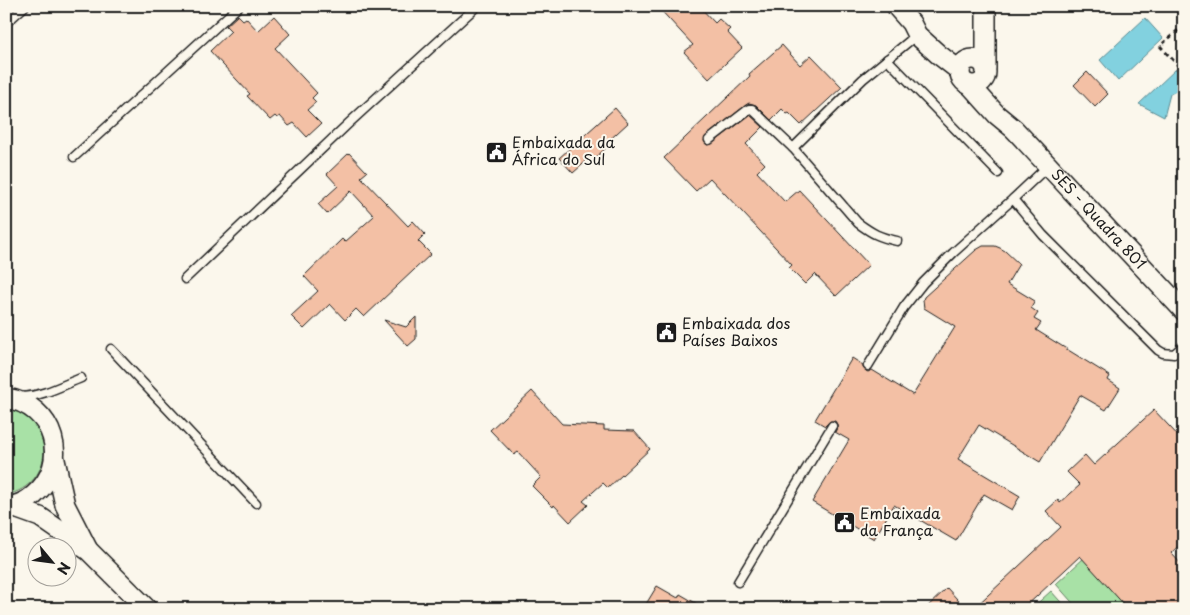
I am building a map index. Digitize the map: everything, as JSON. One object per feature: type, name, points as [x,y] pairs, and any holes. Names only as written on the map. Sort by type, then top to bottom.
[{"type":"street","name":"SES - Quadra 801","points":[[896,6],[917,29],[973,70],[1014,130],[1184,310]]},
{"type":"street","points":[[973,70],[985,6]]},
{"type":"street","points":[[7,398],[24,402],[37,411],[47,424],[53,439],[65,505],[89,552]]},
{"type":"street","points":[[9,507],[28,500],[41,490],[50,475],[55,458]]},
{"type":"street","points":[[9,507],[40,517],[89,552],[147,609]]},
{"type":"lane","points":[[6,23],[25,6]]},
{"type":"lane","points":[[74,157],[239,6]]},
{"type":"lane","points":[[185,279],[349,122],[477,6]]},
{"type":"lane","points":[[794,148],[863,79],[887,59],[917,29]]},
{"type":"lane","points":[[887,59],[998,173]]},
{"type":"lane","points":[[710,140],[749,109],[752,109],[794,148],[858,222],[870,232],[897,241]]},
{"type":"lane","points":[[868,366],[904,307],[923,283],[1048,166]]},
{"type":"lane","points":[[1012,199],[1043,235],[1158,350],[1163,353],[1174,354],[1184,345]]},
{"type":"lane","points":[[111,349],[256,503]]},
{"type":"lane","points":[[7,398],[30,397],[49,392],[81,378]]},
{"type":"lane","points":[[738,582],[832,426]]},
{"type":"path","points":[[1184,25],[1160,46],[1184,72]]},
{"type":"green space","points":[[6,408],[23,414],[35,424],[42,436],[44,451],[41,465],[34,478],[22,489],[6,495]]},
{"type":"green space","points":[[1085,557],[1132,609],[1078,609],[1056,584]]},
{"type":"green space","points":[[1051,591],[1067,609],[1031,609]]},
{"type":"water","points":[[1145,18],[1163,38],[1118,81],[1100,60]]},
{"type":"water","points":[[1176,69],[1182,70],[1180,89],[1170,94],[1164,117],[1139,104]]},
{"type":"building","points":[[657,6],[699,6],[715,23],[719,19],[730,29],[727,32],[742,48],[709,79],[684,52],[693,45]]},
{"type":"building","points":[[238,15],[243,20],[246,18],[258,31],[274,16],[290,34],[275,48],[317,93],[312,98],[316,102],[307,110],[321,124],[307,137],[294,123],[289,126],[280,116],[277,118],[275,116],[270,120],[247,96],[250,94],[210,51],[231,31],[226,26]]},
{"type":"building","points":[[782,45],[800,65],[811,55],[842,87],[801,125],[782,109],[771,120],[756,105],[749,103],[706,136],[704,141],[707,145],[712,144],[750,115],[763,127],[746,144],[765,164],[757,172],[785,202],[799,190],[869,265],[836,296],[815,274],[805,284],[789,268],[792,265],[710,178],[696,191],[664,158],[750,76],[749,74]]},
{"type":"building","points":[[1087,72],[1108,94],[1095,107],[1074,85]]},
{"type":"building","points":[[615,108],[628,123],[605,144],[607,147],[593,160],[591,157],[573,173],[559,158]]},
{"type":"building","points":[[349,153],[367,172],[361,177],[408,226],[413,221],[425,234],[418,241],[431,254],[364,317],[356,309],[345,320],[330,304],[304,329],[291,316],[318,291],[304,276],[342,239],[345,242],[374,216],[351,191],[327,214],[318,204],[338,186],[327,174]]},
{"type":"building","points":[[983,246],[1000,248],[1019,264],[1007,284],[1035,301],[1031,308],[1038,313],[1034,319],[1041,323],[1036,330],[1110,376],[1108,380],[1120,388],[1106,410],[1080,395],[1040,462],[979,425],[958,459],[1020,496],[1012,510],[984,494],[956,541],[894,505],[874,539],[812,502],[849,440],[835,432],[838,426],[835,421],[830,421],[825,426],[815,420],[852,358],[863,365],[866,371],[872,370],[913,395],[955,327],[924,308],[924,297],[976,250]]},
{"type":"building","points":[[416,317],[416,339],[408,346],[384,320],[406,327]]},
{"type":"building","points":[[532,391],[562,424],[604,426],[604,430],[634,431],[650,449],[608,488],[603,483],[583,501],[588,505],[570,522],[532,486],[541,477],[518,452],[514,455],[490,430]]},
{"type":"building","points":[[1154,410],[1184,442],[1184,541],[1171,553],[1184,567],[1184,609],[1128,609],[1080,556],[1023,609],[973,609],[1061,527],[1046,511],[1058,500],[1060,503],[1080,485],[1067,472],[1085,455],[1094,465]]},
{"type":"building","points":[[657,586],[678,598],[680,594],[706,609],[643,609]]},
{"type":"building","points":[[947,588],[966,609],[925,609]]},
{"type":"place","name":"Embaixada da África do Sul","points":[[496,152]]},
{"type":"place","name":"Embaixada dos Países Baixos","points":[[666,333]]},
{"type":"place","name":"Embaixada da França","points":[[844,523]]}]
